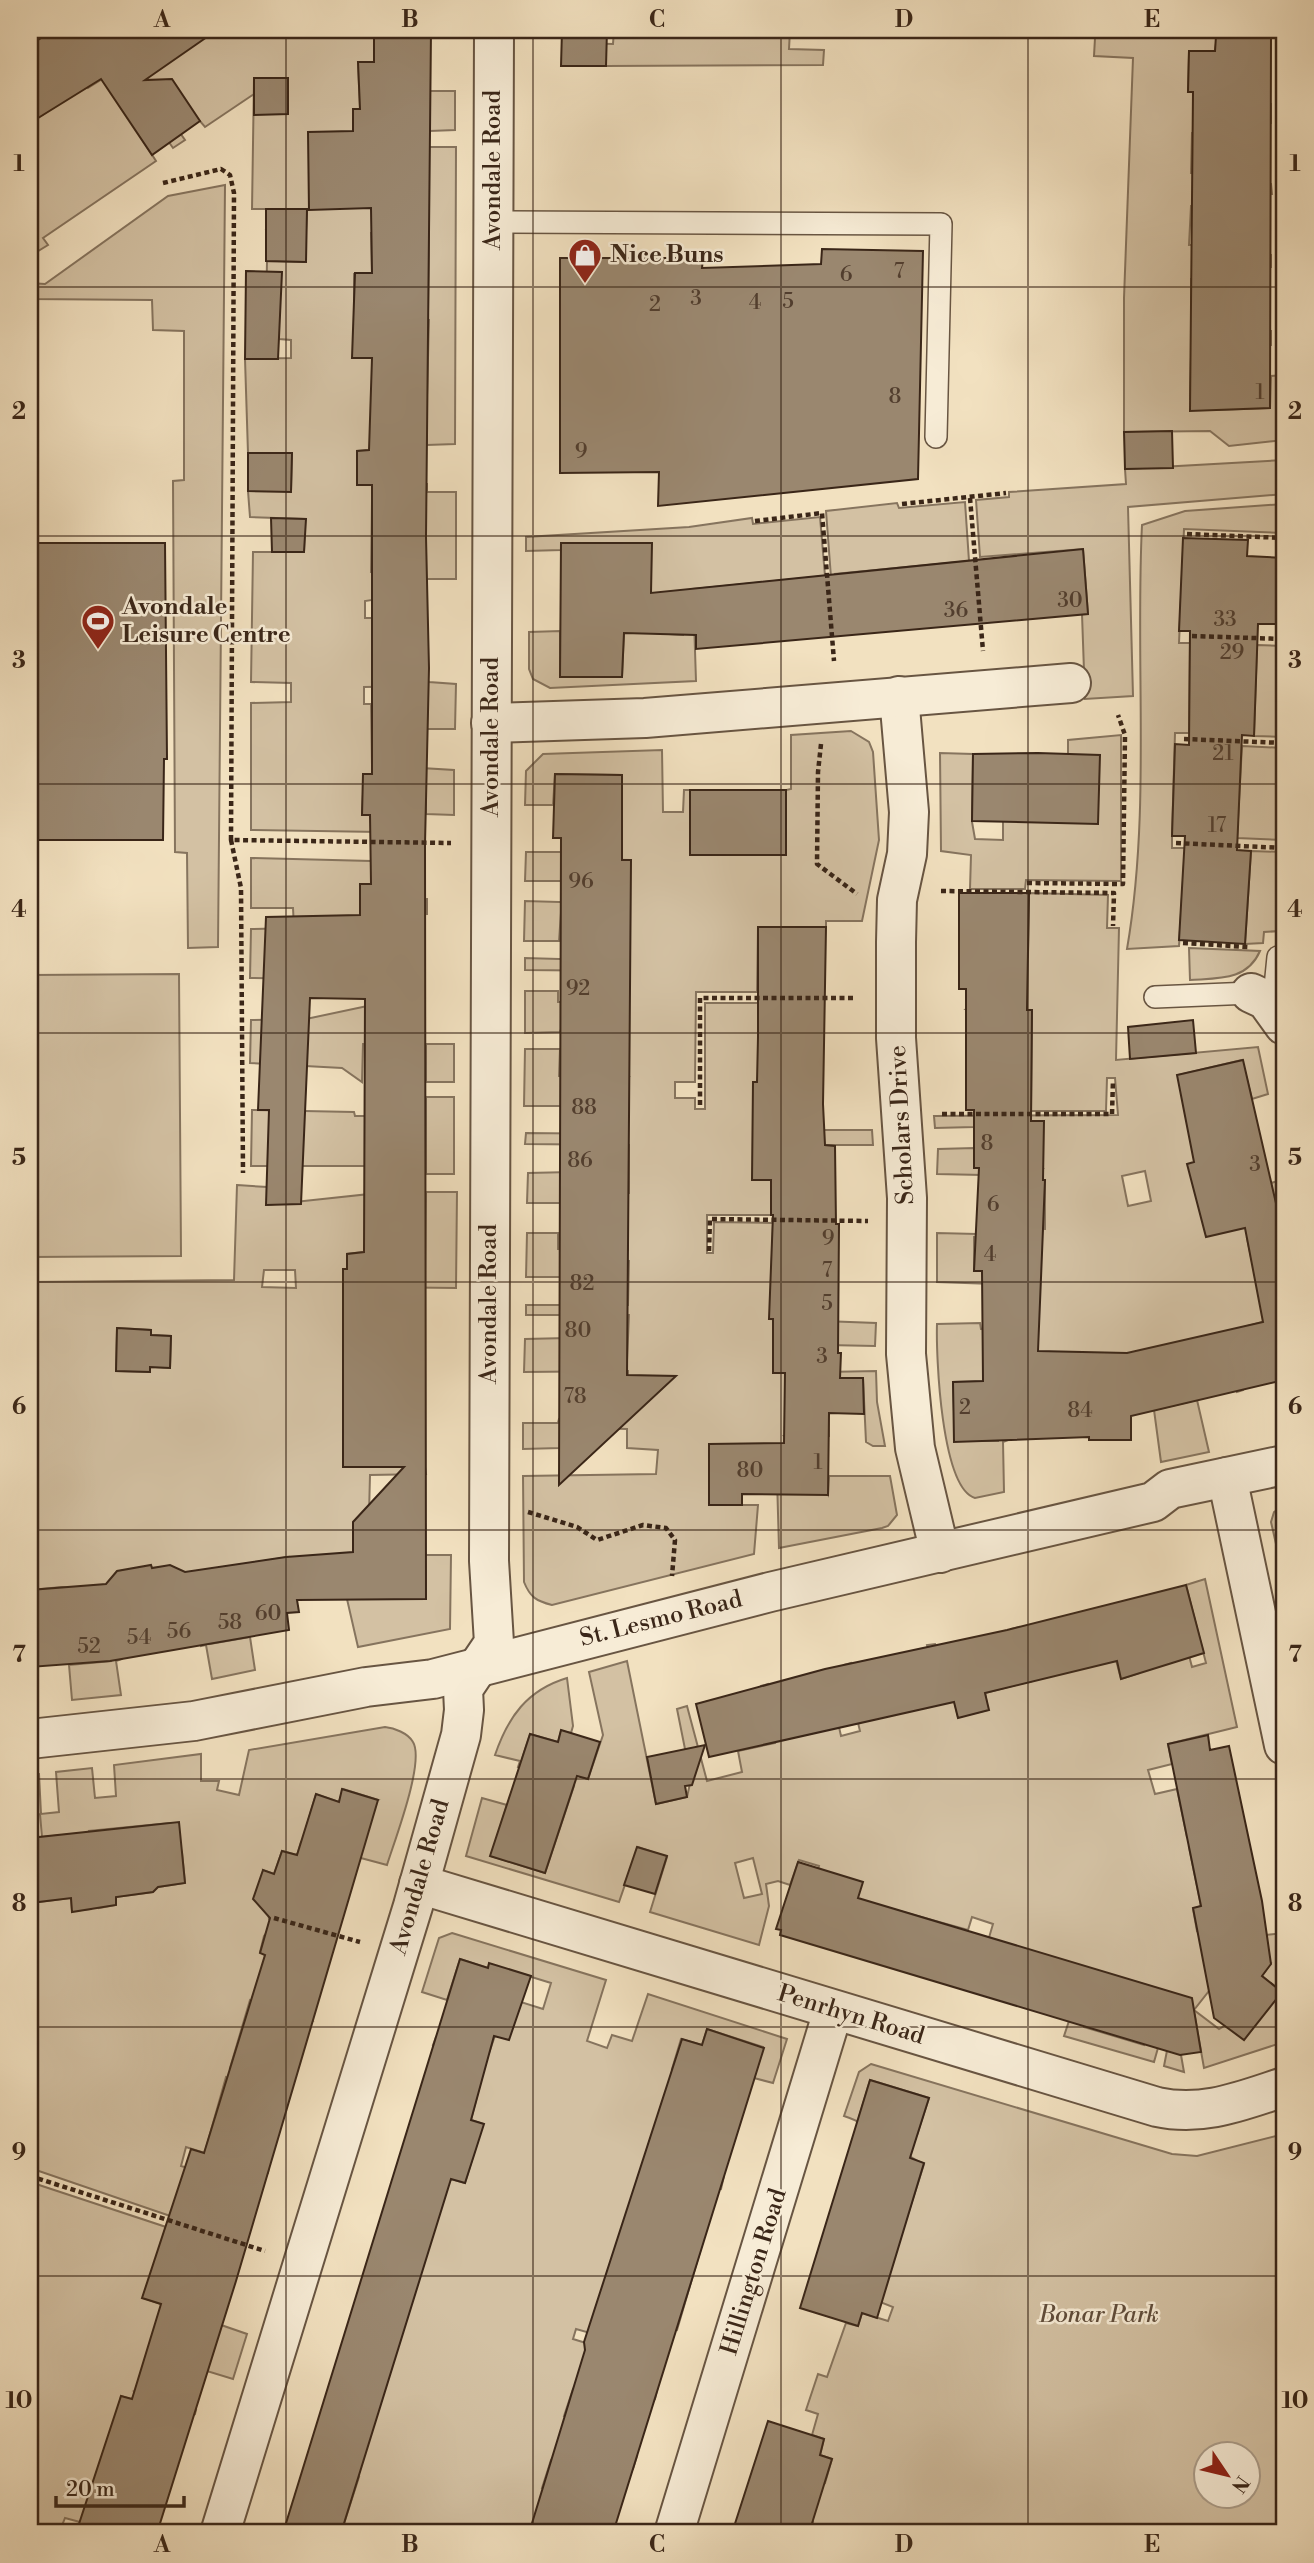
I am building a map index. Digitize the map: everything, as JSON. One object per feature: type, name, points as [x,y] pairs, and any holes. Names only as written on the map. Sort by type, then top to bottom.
[{"type":"street","name":"Avondale Road","points":[[220,2533],[419,1884],[461,1735],[463,1689],[494,1643],[489,1584],[489,1511],[494,30]]},
{"type":"street","points":[[491,723],[645,718],[1071,683]]},
{"type":"street","name":"Scholars Drive","points":[[899,696],[909,812],[907,854],[899,895],[896,998],[907,1221],[905,1314],[909,1398],[915,1448],[940,1553]]},
{"type":"street","name":"St. Lesmo Road","points":[[30,1739],[194,1721],[480,1667],[680,1615],[1153,1502],[1170,1489],[1284,1465]]},
{"type":"street","points":[[1227,1477],[1284,1745]]},
{"type":"street","name":"Penrhyn Road","points":[[419,1884],[833,2011],[1178,2112],[1209,2111],[1284,2087]]},
{"type":"street","name":"Hillington Road","points":[[674,2533],[833,2011]]},
{"type":"lane","points":[[494,222],[941,224],[936,437]]},
{"type":"lane","points":[[1155,996],[1269,1009],[1268,952]]},
{"type":"path","points":[[163,183],[221,169],[230,175],[234,193],[231,840],[241,888],[243,1173]]},
{"type":"path","points":[[902,504],[1006,493]]},
{"type":"path","points":[[970,498],[986,690]]},
{"type":"path","points":[[755,521],[822,513],[830,701],[818,772],[817,864],[858,894],[899,895],[930,891],[1114,893],[1113,926]]},
{"type":"path","points":[[1187,534],[1284,538]]},
{"type":"path","points":[[1192,636],[1284,639]]},
{"type":"path","points":[[1027,883],[1123,884],[1125,735],[1118,715]]},
{"type":"path","points":[[1184,739],[1284,743]]},
{"type":"path","points":[[231,840],[490,844]]},
{"type":"path","points":[[1175,843],[1284,848]]},
{"type":"path","points":[[1183,943],[1268,952]]},
{"type":"path","points":[[700,1105],[700,998],[896,998]]},
{"type":"path","points":[[902,1114],[1112,1114],[1113,1080]]},
{"type":"path","points":[[709,1251],[710,1219],[907,1221]]},
{"type":"path","points":[[489,1511],[530,1512],[578,1527],[597,1540],[643,1525],[666,1528],[675,1540],[672,1584],[680,1615]]},
{"type":"path","points":[[274,1918],[398,1953]]},
{"type":"path","points":[[30,2176],[303,2263]]},
{"type":"green space","points":[[91,30],[100,30],[120,59],[164,30],[374,30],[374,62],[358,62],[360,109],[353,110],[353,131],[419,131],[429,147],[456,147],[455,444],[427,445],[427,405],[371,450],[357,451],[357,484],[427,484],[427,492],[456,492],[456,579],[372,579],[372,600],[365,601],[365,618],[373,618],[429,682],[456,684],[455,729],[427,729],[428,686],[364,687],[364,704],[371,704],[372,765],[454,770],[454,815],[426,814],[426,774],[364,774],[362,815],[379,815],[379,832],[251,830],[251,703],[291,702],[291,683],[251,682],[253,552],[304,552],[305,519],[250,517],[248,491],[291,491],[292,453],[248,453],[245,359],[291,358],[291,340],[279,339],[266,315],[267,261],[302,262],[268,241],[266,230],[306,230],[307,209],[252,209],[254,94],[205,127],[200,121],[161,106],[185,140],[173,148],[149,114],[133,125],[156,161],[43,238],[48,245],[30,256],[30,123],[44,114],[30,84],[30,71],[46,96],[79,76],[88,88],[115,71]],"holes":[[[371,233],[429,234],[428,313],[354,311],[354,274],[372,273]],[[375,320],[429,320],[427,396],[372,358]],[[426,500],[426,572],[371,572],[372,501]]]},
{"type":"green space","points":[[614,30],[790,30],[789,49],[824,50],[823,65],[606,66],[606,49],[575,43],[613,44]]},
{"type":"green space","points":[[1066,30],[1272,30],[1271,37],[1217,36],[1215,51],[1189,51],[1188,92],[1216,92],[1217,104],[1271,104],[1271,123],[1218,122],[1218,134],[1192,133],[1191,173],[1218,173],[1218,184],[1271,184],[1272,194],[1218,195],[1217,206],[1191,206],[1189,245],[1219,244],[1219,254],[1271,255],[1271,267],[1219,267],[1218,278],[1191,279],[1191,319],[1219,319],[1220,331],[1271,331],[1271,345],[1217,346],[1191,357],[1190,399],[1216,410],[1270,408],[1271,376],[1284,375],[1284,440],[1229,446],[1210,431],[1124,432],[1124,298],[1133,58],[1094,56],[1095,38],[1066,38]]},
{"type":"green space","points":[[430,91],[455,91],[455,130],[430,131]]},
{"type":"green space","points":[[225,185],[218,947],[188,948],[187,853],[175,852],[173,481],[184,480],[184,331],[153,330],[152,300],[30,299],[30,283],[45,284],[168,196]]},
{"type":"green space","points":[[1284,460],[1284,494],[1128,507],[1133,696],[1085,699],[1082,614],[1088,614],[1083,549],[980,557],[976,500],[1009,497],[1009,492],[1126,484],[1125,469]]},
{"type":"green space","points":[[965,502],[969,561],[835,574],[837,604],[833,604],[826,511],[897,503],[899,508]]},
{"type":"green space","points":[[1284,504],[1284,533],[1184,529],[1179,643],[1190,643],[1189,733],[1175,733],[1172,836],[1172,848],[1185,848],[1179,946],[1127,949],[1134,897],[1140,791],[1142,525],[1185,511]]},
{"type":"green space","points":[[820,517],[825,576],[693,589],[696,681],[550,688],[533,679],[529,669],[529,632],[560,631],[560,677],[622,677],[624,631],[684,635],[585,612],[627,543],[561,543],[561,550],[526,551],[526,537],[689,527],[752,518],[753,524]]},
{"type":"green space","points":[[1257,645],[1284,646],[1284,737],[1254,736]]},
{"type":"green space","points":[[851,731],[869,742],[873,752],[879,840],[862,921],[826,921],[826,927],[758,927],[757,992],[696,992],[695,1082],[675,1082],[675,1098],[695,1098],[695,1109],[705,1109],[705,1003],[759,1003],[823,1130],[872,1130],[873,1145],[772,1145],[771,1215],[707,1215],[707,1253],[713,1253],[714,1222],[773,1223],[770,1319],[876,1323],[875,1346],[827,1345],[827,1328],[773,1328],[773,1373],[876,1371],[877,1402],[885,1446],[873,1446],[866,1442],[863,1378],[828,1379],[829,1436],[784,1436],[828,1495],[829,1476],[890,1476],[897,1515],[888,1526],[882,1528],[779,1548],[776,1444],[710,1444],[709,1505],[758,1505],[754,1554],[552,1605],[542,1602],[531,1595],[524,1582],[523,1476],[656,1474],[658,1450],[627,1448],[627,1429],[561,1427],[560,1448],[523,1449],[523,1423],[558,1423],[559,1419],[628,1375],[628,1371],[524,1372],[525,1339],[567,1338],[575,1360],[627,1360],[629,1315],[526,1315],[526,1305],[628,1305],[629,1261],[576,1260],[568,1277],[526,1277],[527,1233],[558,1233],[558,1249],[628,1250],[628,1203],[527,1203],[528,1173],[571,1172],[571,1192],[629,1193],[629,1145],[525,1144],[526,1133],[627,1134],[570,1106],[524,1106],[525,1049],[560,1049],[559,1076],[628,1076],[561,1029],[560,1032],[525,1033],[525,991],[558,991],[558,1002],[571,1002],[629,971],[525,970],[525,958],[629,961],[630,914],[561,913],[559,941],[524,941],[525,901],[629,904],[629,860],[575,859],[568,881],[525,881],[526,852],[587,852],[622,839],[622,775],[555,774],[553,805],[525,805],[526,771],[543,754],[662,750],[663,812],[683,812],[684,790],[690,790],[690,855],[786,855],[786,790],[791,789],[791,735]]},
{"type":"green space","points":[[1121,735],[1121,881],[1026,880],[1025,889],[970,889],[971,855],[941,851],[940,753],[973,754],[972,822],[975,839],[1003,840],[1003,821],[1068,755],[1068,740]]},
{"type":"green space","points":[[1242,746],[1284,748],[1284,840],[1237,838]]},
{"type":"green space","points":[[1251,851],[1284,852],[1284,901],[1280,901],[1280,931],[1264,932],[1263,943],[1245,944]]},
{"type":"green space","points":[[251,858],[371,861],[371,884],[360,885],[361,901],[427,899],[427,914],[355,916],[306,979],[250,978],[251,929],[294,928],[293,908],[251,908]]},
{"type":"green space","points":[[1029,893],[1108,895],[1107,928],[1119,928],[1116,1060],[1258,1047],[1268,1094],[1252,1099],[1242,1060],[1178,1075],[1271,1183],[1284,1179],[1284,1229],[1247,1238],[1252,1262],[1284,1255],[1284,1293],[1261,1299],[1266,1321],[1229,1331],[1243,1390],[1237,1392],[1223,1333],[1061,1426],[1061,1438],[1056,1438],[1056,1373],[1010,1373],[1008,1440],[1003,1442],[1004,1492],[975,1498],[964,1489],[948,1447],[940,1390],[937,1324],[980,1323],[981,1329],[1021,1330],[1040,1238],[974,1237],[974,1271],[993,1271],[993,1284],[937,1282],[937,1233],[977,1234],[978,1229],[1045,1229],[1045,1180],[983,1180],[982,1175],[937,1174],[938,1149],[974,1148],[975,1168],[1042,1168],[974,1121],[974,1127],[935,1128],[934,1116],[1118,1115],[1115,1078],[1107,1078],[1106,1111],[1031,1111],[1032,1010],[966,1009],[1028,957]],"holes":[[[1145,1171],[1151,1201],[1128,1206],[1122,1176]],[[999,1381],[998,1441],[955,1441],[953,1382]]]},
{"type":"green space","points":[[1189,948],[1260,951],[1248,968],[1240,973],[1221,978],[1190,980]]},
{"type":"green space","points":[[179,974],[181,1256],[30,1257],[30,975]]},
{"type":"green space","points":[[372,1005],[371,1044],[363,1044],[362,1082],[342,1068],[250,1063],[251,1020],[306,1019]]},
{"type":"green space","points":[[426,1044],[454,1044],[454,1082],[426,1082]]},
{"type":"green space","points":[[426,1097],[454,1097],[454,1174],[426,1174]]},
{"type":"green space","points":[[252,1110],[354,1112],[355,1116],[371,1116],[370,1166],[251,1166]]},
{"type":"green space","points":[[237,1185],[267,1187],[267,1205],[370,1194],[364,1252],[347,1254],[347,1277],[425,1276],[426,1192],[457,1192],[456,1288],[370,1287],[343,1429],[343,1467],[425,1467],[426,1474],[370,1475],[369,1514],[425,1551],[426,1555],[451,1555],[450,1629],[358,1647],[347,1599],[295,1590],[289,1557],[238,1565],[210,1644],[250,1637],[255,1670],[212,1679],[206,1645],[201,1646],[193,1589],[178,1591],[174,1567],[152,1568],[122,1659],[116,1661],[121,1695],[72,1700],[69,1665],[111,1661],[106,1590],[62,1587],[30,1590],[30,1282],[234,1280]],"holes":[[[264,1270],[295,1270],[296,1288],[262,1287]],[[117,1328],[151,1330],[151,1335],[171,1336],[170,1368],[150,1367],[150,1372],[116,1371]]]},
{"type":"green space","points":[[1197,1400],[1209,1452],[1161,1462],[1154,1410]]},
{"type":"green space","points":[[1284,1505],[1284,1579],[1271,1522],[1274,1512]]},
{"type":"green space","points":[[1205,1579],[1237,1727],[1168,1744],[1172,1764],[1148,1770],[1155,1794],[1177,1789],[1187,1837],[1221,1840],[1189,1847],[1201,1906],[1193,1909],[1197,1931],[1223,1926],[1266,1935],[1284,1933],[1284,2042],[1204,2068],[1195,2017],[1181,2055],[1184,2072],[1164,2066],[1172,2025],[1165,2023],[1154,2062],[1064,2036],[1077,1997],[988,1941],[993,1924],[972,1917],[968,1930],[813,1887],[819,1866],[799,1860],[790,1885],[778,1881],[766,1884],[769,1906],[759,1945],[650,1912],[667,1857],[638,1847],[619,1902],[466,1856],[482,1798],[507,1805],[491,1856],[545,1873],[574,1786],[518,1767],[520,1761],[495,1755],[506,1729],[521,1707],[553,1683],[567,1678],[573,1726],[571,1733],[561,1731],[558,1742],[530,1734],[522,1759],[588,1779],[603,1735],[589,1672],[627,1661],[656,1804],[687,1797],[691,1779],[677,1709],[687,1706],[707,1781],[742,1772],[738,1751],[775,1743],[761,1686],[768,1684],[782,1740],[839,1727],[841,1736],[860,1731],[844,1665],[851,1663],[864,1719],[941,1703],[927,1645],[935,1644],[948,1700],[954,1700],[958,1717],[988,1710],[985,1693],[1024,1683],[1011,1629],[1019,1627],[1032,1681],[1102,1607],[1121,1679],[1139,1673],[1135,1658],[1186,1644],[1192,1667],[1206,1663],[1186,1585]],"holes":[[[753,1858],[762,1894],[744,1898],[735,1863]],[[1246,1944],[1271,1963],[1262,1976],[1282,1992],[1219,2029],[1194,2010]],[[1092,2001],[1151,2023],[1144,2045],[1084,2027]]]},
{"type":"green space","points":[[385,1727],[408,1736],[416,1752],[412,1784],[387,1865],[301,1842],[297,1855],[282,1851],[274,1874],[263,1870],[269,1919],[276,1921],[264,1936],[260,1952],[265,1955],[312,2020],[250,2000],[230,2068],[292,2088],[289,2096],[226,2077],[206,2148],[269,2166],[268,2173],[186,2147],[181,2166],[206,2173],[179,2219],[30,2168],[30,1903],[71,1898],[72,1911],[91,1909],[83,1833],[42,1837],[40,1814],[30,1815],[30,1775],[39,1774],[41,1814],[59,1812],[56,1772],[92,1768],[95,1798],[116,1796],[114,1765],[201,1754],[201,1781],[219,1781],[217,1790],[239,1795],[249,1750]],"holes":[[[343,1789],[378,1800],[304,1835],[316,1794],[339,1802]],[[169,1823],[182,1852],[185,1883],[158,1887],[153,1892],[116,1897],[116,1905],[99,1908],[89,1831]]]},
{"type":"green space","points":[[452,1933],[606,1980],[587,2041],[607,2048],[612,2035],[632,2041],[648,1994],[787,2039],[773,2083],[754,2078],[763,2047],[707,2029],[702,2045],[681,2039],[672,2069],[692,2076],[724,2176],[721,2189],[664,2172],[702,2245],[677,2330],[619,2313],[590,2333],[576,2329],[573,2339],[586,2343],[585,2349],[606,2356],[658,2386],[655,2399],[599,2381],[594,2395],[573,2389],[564,2416],[586,2423],[581,2439],[637,2456],[633,2469],[576,2452],[571,2466],[551,2460],[542,2488],[563,2494],[615,2527],[613,2533],[591,2533],[555,2522],[551,2533],[529,2530],[528,2533],[341,2533],[359,2477],[306,2461],[451,2179],[465,2183],[483,2124],[471,2120],[486,2061],[433,2045],[436,2037],[489,2053],[508,1998],[543,2009],[551,1983],[489,1964],[488,1968],[460,1959],[447,2000],[422,1992],[439,1938]]},
{"type":"green space","name":"Bonar Park","points":[[871,2064],[1172,2154],[1197,2156],[1284,2134],[1284,2533],[810,2533],[813,2522],[801,2518],[813,2480],[825,2483],[832,2459],[820,2455],[824,2439],[812,2435],[818,2414],[806,2410],[818,2374],[827,2377],[846,2323],[858,2326],[862,2313],[888,2321],[893,2307],[880,2302],[924,2164],[855,2120],[844,2116],[859,2072]],"holes":[[[870,2080],[929,2098],[917,2135],[859,2117]]]},
{"type":"green space","points":[[30,2182],[166,2227],[143,2298],[247,2334],[233,2379],[207,2371],[135,2391],[196,2410],[195,2414],[189,2412],[187,2416],[121,2396],[91,2525],[65,2518],[59,2533],[30,2533]]},
{"type":"building","points":[[54,30],[217,30],[145,80],[172,79],[200,121],[152,155],[101,79],[30,123],[30,45]]},
{"type":"building","points":[[374,30],[431,30],[426,537],[429,668],[425,844],[426,1599],[297,1600],[299,1612],[287,1613],[289,1630],[110,1661],[30,1667],[30,1590],[106,1584],[117,1571],[151,1565],[152,1568],[170,1565],[185,1572],[286,1557],[353,1552],[353,1522],[404,1467],[343,1467],[343,1269],[347,1269],[347,1254],[364,1252],[365,999],[310,998],[301,1204],[266,1205],[269,1110],[258,1110],[266,917],[360,915],[360,884],[371,884],[370,815],[362,815],[363,774],[372,774],[372,485],[357,485],[357,451],[369,450],[372,358],[352,358],[355,273],[372,273],[371,208],[309,210],[308,132],[353,131],[353,109],[360,109],[358,62],[374,62]]},
{"type":"building","points":[[562,30],[607,30],[606,66],[561,66]]},
{"type":"building","points":[[1216,36],[1271,37],[1270,408],[1190,411],[1193,92],[1188,92],[1189,51],[1215,51]]},
{"type":"building","points":[[254,78],[288,78],[288,114],[254,115]]},
{"type":"building","points":[[266,209],[307,209],[306,262],[266,261]]},
{"type":"building","points":[[822,249],[923,251],[918,479],[658,506],[659,472],[560,473],[560,258],[703,258],[702,268],[821,264]]},
{"type":"building","points":[[246,271],[282,272],[278,359],[245,359]]},
{"type":"building","points":[[1172,431],[1173,468],[1125,469],[1124,432]]},
{"type":"building","points":[[248,453],[292,453],[291,492],[248,491]]},
{"type":"building","points":[[271,518],[306,519],[304,552],[272,552]]},
{"type":"building","points":[[1183,538],[1248,540],[1247,556],[1284,558],[1284,624],[1258,624],[1254,736],[1242,735],[1237,850],[1251,851],[1245,944],[1179,940],[1185,836],[1172,836],[1175,744],[1189,745],[1190,631],[1179,631]]},
{"type":"building","name":"Avondale Leisure Centre","points":[[30,543],[165,543],[167,759],[164,759],[163,840],[30,840]]},
{"type":"building","points":[[561,543],[652,543],[651,593],[1083,549],[1088,614],[696,649],[696,635],[624,633],[622,677],[560,677]]},
{"type":"building","points":[[973,754],[1100,755],[1098,824],[972,821]]},
{"type":"building","points":[[555,774],[622,775],[622,860],[631,860],[627,1375],[676,1376],[559,1485],[561,838],[553,838]]},
{"type":"building","points":[[690,790],[786,790],[786,855],[690,855]]},
{"type":"building","points":[[959,893],[1029,893],[1027,1010],[1032,1010],[1031,1121],[1044,1121],[1045,1180],[1038,1351],[1127,1353],[1263,1322],[1245,1228],[1206,1237],[1187,1164],[1194,1162],[1177,1075],[1243,1060],[1284,1238],[1284,1380],[1131,1416],[1131,1440],[1089,1440],[1089,1437],[954,1442],[953,1382],[983,1381],[982,1271],[974,1271],[979,1168],[974,1168],[974,1110],[966,1110],[966,989],[959,989]]},
{"type":"building","points":[[758,927],[826,927],[823,1104],[825,1145],[835,1146],[836,1224],[839,1224],[838,1353],[841,1353],[840,1378],[863,1378],[864,1414],[829,1413],[828,1495],[742,1494],[742,1505],[709,1505],[709,1444],[784,1443],[785,1373],[773,1373],[773,1319],[769,1319],[773,1215],[771,1180],[752,1180],[753,1082],[757,1082]]},
{"type":"building","points":[[1193,1020],[1196,1053],[1130,1059],[1128,1027]]},
{"type":"building","points":[[117,1328],[151,1330],[151,1335],[171,1336],[170,1368],[150,1367],[150,1372],[116,1371]]},
{"type":"building","points":[[1186,1585],[1204,1653],[1121,1679],[1117,1661],[985,1693],[989,1710],[958,1718],[954,1702],[709,1757],[696,1704],[825,1669],[1007,1630]]},
{"type":"building","points":[[561,1730],[600,1742],[588,1779],[577,1776],[545,1873],[490,1856],[530,1734],[558,1742]]},
{"type":"building","points":[[1208,1735],[1210,1750],[1229,1746],[1262,1901],[1271,1964],[1262,1976],[1282,1992],[1244,2040],[1214,2018],[1193,1908],[1201,1906],[1168,1744]]},
{"type":"building","points":[[705,1745],[692,1785],[685,1786],[687,1797],[656,1804],[647,1757]]},
{"type":"building","points":[[342,1789],[378,1800],[236,2281],[157,2533],[76,2533],[121,2396],[132,2399],[161,2304],[142,2298],[191,2149],[204,2153],[265,1955],[260,1953],[270,1918],[253,1899],[263,1870],[274,1874],[282,1851],[297,1855],[316,1794],[339,1802]]},
{"type":"building","points":[[179,1822],[185,1883],[158,1887],[153,1892],[116,1897],[116,1905],[72,1912],[71,1898],[30,1903],[30,1838]]},
{"type":"building","points":[[637,1847],[667,1856],[655,1894],[624,1885]]},
{"type":"building","points":[[798,1862],[863,1882],[858,1898],[1192,1998],[1201,2052],[1180,2055],[780,1935],[781,1930],[776,1929]]},
{"type":"building","points":[[460,1959],[488,1968],[489,1963],[531,1976],[509,2040],[494,2036],[471,2120],[484,2124],[465,2183],[451,2179],[341,2533],[283,2533]]},
{"type":"building","points":[[707,2029],[764,2048],[613,2533],[529,2533],[585,2350],[584,2342],[682,2039],[702,2045]]},
{"type":"building","points":[[870,2080],[929,2098],[910,2158],[924,2163],[877,2318],[862,2313],[858,2326],[800,2308]]},
{"type":"building","points":[[768,2421],[824,2439],[820,2455],[832,2459],[809,2533],[732,2533]]},
{"type":"place","name":"Nice Buns","points":[[585,285]]},
{"type":"place","name":"Avondale Leisure Centre","points":[[98,651]]}]
